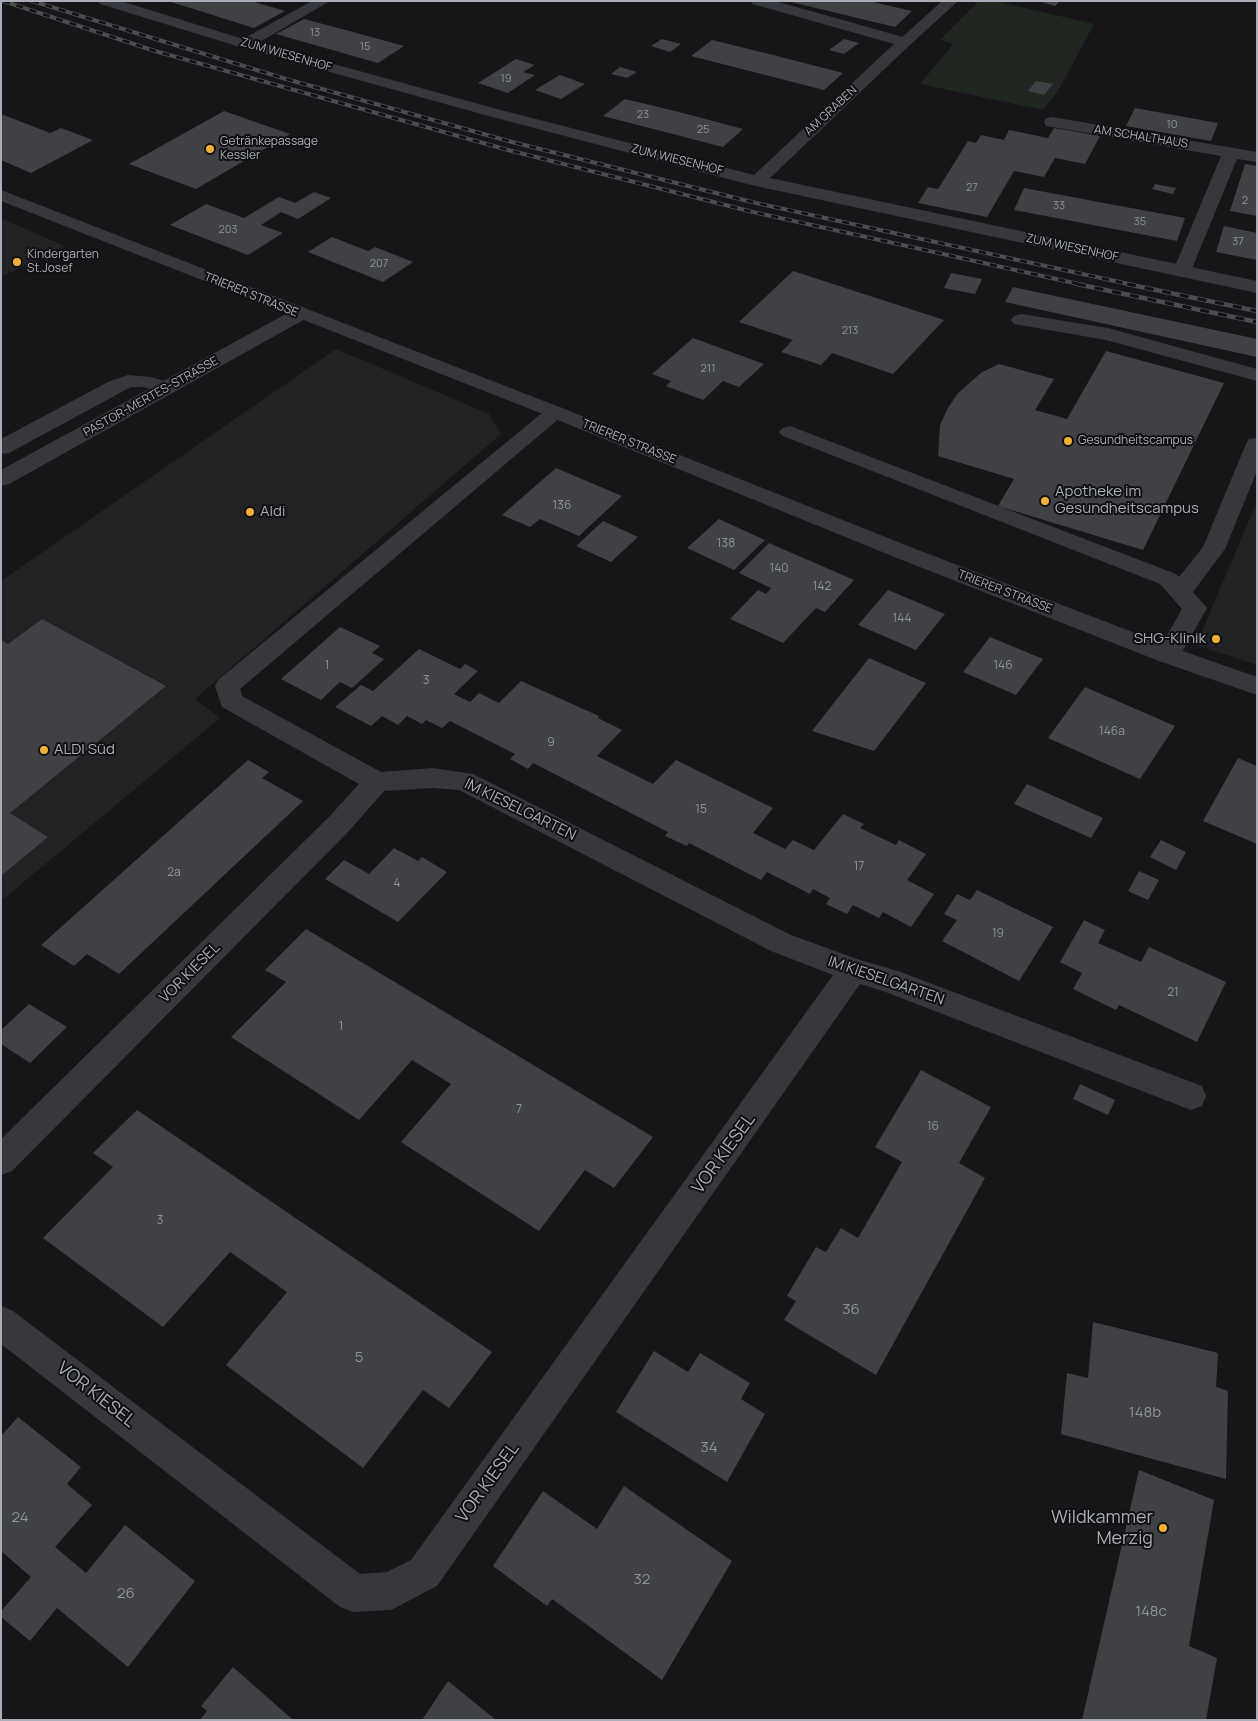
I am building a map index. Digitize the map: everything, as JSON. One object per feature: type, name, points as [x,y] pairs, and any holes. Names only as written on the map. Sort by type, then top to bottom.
[{"type":"street","name":"ZUM WIESENHOF","points":[[105,1],[245,44],[491,112],[757,180],[1257,287]]},
{"type":"street","points":[[245,44],[323,1]]},
{"type":"street","points":[[758,1],[905,42]]},
{"type":"street","name":"AM GRABEN","points":[[757,180],[950,1]]},
{"type":"street","name":"AM SCHALTHAUS","points":[[1052,122],[1257,157]]},
{"type":"street","points":[[1182,271],[1231,152]]},
{"type":"street","name":"TRIERER STRASSE","points":[[1,195],[300,314],[555,412],[905,553],[1168,655],[1257,686]]},
{"type":"street","name":"PASTOR-MERTES-STRASSE","points":[[1,479],[300,314]]},
{"type":"street","points":[[1021,320],[1108,334],[1257,375]]},
{"type":"street","points":[[1,448],[114,386],[128,382],[144,381],[167,388]]},
{"type":"street","points":[[377,782],[231,701],[227,686],[555,412]]},
{"type":"street","points":[[790,432],[1168,579],[1181,591],[1194,608],[1168,655]]},
{"type":"street","points":[[1181,591],[1214,549],[1257,444]]},
{"type":"street","name":"IM KIESELGARTEN","points":[[377,782],[433,778],[464,781],[781,942],[853,970],[888,980],[1191,1096]]},
{"type":"street","name":"VOR KIESEL","points":[[1,1161],[339,824],[377,782]]},
{"type":"street","name":"VOR KIESEL","points":[[1,1323],[354,1593],[391,1591],[424,1573],[853,970]]},
{"type":"shaded area","points":[[979,1],[995,1],[1094,24],[1058,91],[1043,110],[920,84],[953,44],[940,40]]},
{"type":"shaded area","name":"Kindergarten St.Josef","points":[[1,218],[65,246],[1,277]]},
{"type":"shaded area","name":"Aldi","points":[[336,349],[489,414],[501,434],[195,699],[220,718],[1,901],[1,581]]},
{"type":"shaded area","points":[[1257,502],[1257,665],[1196,645]]},
{"type":"building","points":[[168,1],[251,1],[285,11],[254,28]]},
{"type":"building","points":[[869,1],[912,11],[895,27],[791,2]]},
{"type":"building","points":[[1038,1],[1060,1],[1055,6]]},
{"type":"building","points":[[304,19],[404,46],[378,63],[276,34]]},
{"type":"building","points":[[662,39],[681,44],[670,52],[651,46]]},
{"type":"building","points":[[844,39],[859,43],[844,54],[829,50]]},
{"type":"building","points":[[712,40],[843,73],[824,90],[691,56]]},
{"type":"building","points":[[516,59],[535,65],[523,72],[535,75],[508,93],[478,83]]},
{"type":"building","points":[[620,67],[637,72],[627,78],[611,74]]},
{"type":"building","points":[[560,75],[585,84],[561,99],[535,90]]},
{"type":"building","points":[[1036,81],[1053,84],[1044,95],[1028,91]]},
{"type":"building","points":[[625,99],[743,129],[723,147],[603,116]]},
{"type":"building","points":[[1135,108],[1218,123],[1211,141],[1126,126]]},
{"type":"building","name":"Getränkepassage Kessler","points":[[224,111],[290,134],[196,189],[129,164]]},
{"type":"building","points":[[1,114],[50,133],[61,128],[93,140],[31,173],[1,160]]},
{"type":"building","points":[[1054,128],[1100,136],[1085,164],[1055,158],[1044,177],[1014,171],[987,217],[918,203],[928,187],[938,189],[968,141],[976,143],[981,135],[1004,140],[1009,130],[1048,138]]},
{"type":"building","points":[[1245,164],[1257,166],[1257,216],[1230,211]]},
{"type":"building","points":[[1155,184],[1176,188],[1173,194],[1152,189]]},
{"type":"building","points":[[1024,188],[1185,218],[1177,241],[1014,210]]},
{"type":"building","points":[[314,192],[331,198],[298,219],[281,212],[261,225],[283,233],[248,255],[170,225],[206,204],[244,218],[279,197],[295,203]]},
{"type":"building","points":[[1224,226],[1257,233],[1257,260],[1216,252]]},
{"type":"building","points":[[332,237],[368,251],[375,247],[413,262],[383,282],[308,252]]},
{"type":"building","points":[[793,271],[944,320],[893,374],[832,353],[821,365],[781,352],[793,340],[739,322]]},
{"type":"building","points":[[951,273],[982,279],[975,294],[944,288]]},
{"type":"building","points":[[1013,287],[1257,339],[1257,357],[1005,302]]},
{"type":"building","points":[[693,338],[764,364],[739,387],[723,381],[703,400],[666,386],[671,381],[652,374]]},
{"type":"building","name":"Gesundheitscampus","points":[[1106,351],[1224,383],[1143,550],[998,506],[1014,479],[938,456],[940,425],[948,408],[958,393],[982,372],[999,364],[1054,379],[1035,410],[1067,419]]},
{"type":"building","points":[[556,468],[622,496],[579,536],[540,519],[530,527],[502,515]]},
{"type":"building","points":[[719,519],[765,540],[734,570],[687,548]]},
{"type":"building","points":[[603,521],[638,537],[611,562],[576,546]]},
{"type":"building","points":[[769,543],[854,580],[825,612],[816,608],[783,643],[730,619],[758,590],[766,594],[771,588],[739,573]]},
{"type":"building","points":[[888,590],[945,614],[916,650],[858,625]]},
{"type":"building","name":"ALDI Süd","points":[[42,619],[166,686],[10,813],[48,837],[1,876],[1,640],[8,644]]},
{"type":"building","points":[[340,627],[380,646],[372,653],[384,659],[352,688],[340,682],[321,700],[281,679]]},
{"type":"building","points":[[990,637],[1043,659],[1016,695],[963,672]]},
{"type":"building","points":[[419,649],[460,669],[465,664],[478,671],[454,694],[470,702],[479,693],[499,703],[521,681],[599,716],[598,718],[622,730],[597,756],[653,784],[676,760],[773,808],[753,833],[785,849],[793,840],[814,850],[843,814],[864,824],[860,828],[896,845],[899,840],[926,854],[907,880],[934,894],[911,927],[883,912],[879,918],[853,905],[847,914],[826,904],[830,898],[813,889],[810,894],[767,872],[761,880],[689,843],[687,846],[665,836],[668,832],[533,763],[528,769],[510,759],[515,754],[450,721],[442,728],[426,720],[422,724],[407,716],[398,725],[382,716],[371,726],[335,707],[361,685],[373,691]]},
{"type":"building","points":[[869,658],[926,683],[874,751],[812,731]]},
{"type":"building","points":[[1085,687],[1175,726],[1140,779],[1048,738]]},
{"type":"building","points":[[1238,758],[1257,766],[1257,844],[1203,821]]},
{"type":"building","points":[[248,760],[269,772],[262,778],[303,801],[119,974],[87,954],[74,966],[41,945]]},
{"type":"building","points":[[1027,784],[1103,818],[1091,838],[1014,804]]},
{"type":"building","points":[[1161,840],[1186,852],[1176,870],[1150,857]]},
{"type":"building","points":[[394,848],[418,861],[422,857],[447,872],[398,922],[325,879],[344,860],[369,874]]},
{"type":"building","points":[[1139,871],[1159,880],[1148,900],[1128,891]]},
{"type":"building","points":[[977,890],[1053,927],[1019,981],[942,941],[957,920],[944,914],[957,894],[970,900]]},
{"type":"building","points":[[1084,920],[1105,930],[1098,943],[1141,962],[1149,947],[1226,982],[1197,1042],[1119,1005],[1116,1010],[1073,989],[1082,973],[1060,962]]},
{"type":"building","points":[[306,929],[653,1137],[614,1188],[585,1170],[539,1231],[401,1142],[451,1084],[412,1060],[359,1120],[231,1037],[286,982],[265,970]]},
{"type":"building","points":[[29,1004],[67,1027],[30,1063],[1,1044],[1,1030]]},
{"type":"building","points":[[921,1070],[991,1107],[959,1163],[985,1178],[876,1375],[784,1320],[796,1301],[787,1296],[816,1247],[826,1252],[841,1228],[858,1238],[902,1162],[875,1147]]},
{"type":"building","points":[[1080,1084],[1115,1100],[1108,1115],[1073,1099]]},
{"type":"building","points":[[137,1110],[492,1352],[449,1408],[423,1390],[363,1468],[226,1365],[287,1292],[230,1252],[163,1327],[43,1238],[113,1167],[93,1153]]},
{"type":"building","points":[[1093,1322],[1218,1353],[1216,1387],[1228,1391],[1226,1479],[1061,1434],[1067,1373],[1088,1378]]},
{"type":"building","points":[[654,1351],[688,1372],[700,1353],[750,1383],[741,1399],[765,1414],[727,1482],[616,1412]]},
{"type":"building","points":[[18,1417],[81,1467],[67,1484],[92,1505],[55,1547],[86,1573],[125,1525],[195,1581],[128,1667],[57,1608],[30,1641],[1,1617],[1,1611],[31,1577],[1,1551],[1,1436]]},
{"type":"building","points":[[1139,1470],[1214,1500],[1189,1646],[1217,1658],[1206,1720],[1082,1720]]},
{"type":"building","points":[[624,1486],[732,1561],[662,1680],[552,1599],[547,1606],[493,1566],[543,1491],[597,1529]]},
{"type":"building","points":[[233,1667],[293,1720],[200,1720],[207,1711],[201,1706]]},
{"type":"building","points":[[448,1681],[496,1720],[422,1720]]},
{"type":"railway","points":[[3,1],[155,51],[508,150],[753,212],[1083,285]]},
{"type":"railway","points":[[32,1],[286,79],[512,142],[756,203],[1133,285]]},
{"type":"railway","points":[[1077,284],[1257,322]]},
{"type":"railway","points":[[1127,284],[1257,311]]},
{"type":"place","name":"Getränkepassage Kessler","points":[[210,149]]},
{"type":"place","name":"Kindergarten St.Josef","points":[[17,262]]},
{"type":"place","name":"Gesundheitscampus","points":[[1068,441]]},
{"type":"place","name":"Apotheke im Gesundheitscampus","points":[[1045,501]]},
{"type":"place","name":"Aldi","points":[[250,512]]},
{"type":"place","name":"SHG-Klinik","points":[[1216,639]]},
{"type":"place","name":"ALDI Süd","points":[[44,750]]},
{"type":"place","name":"Wildkammer Merzig","points":[[1163,1528]]}]
